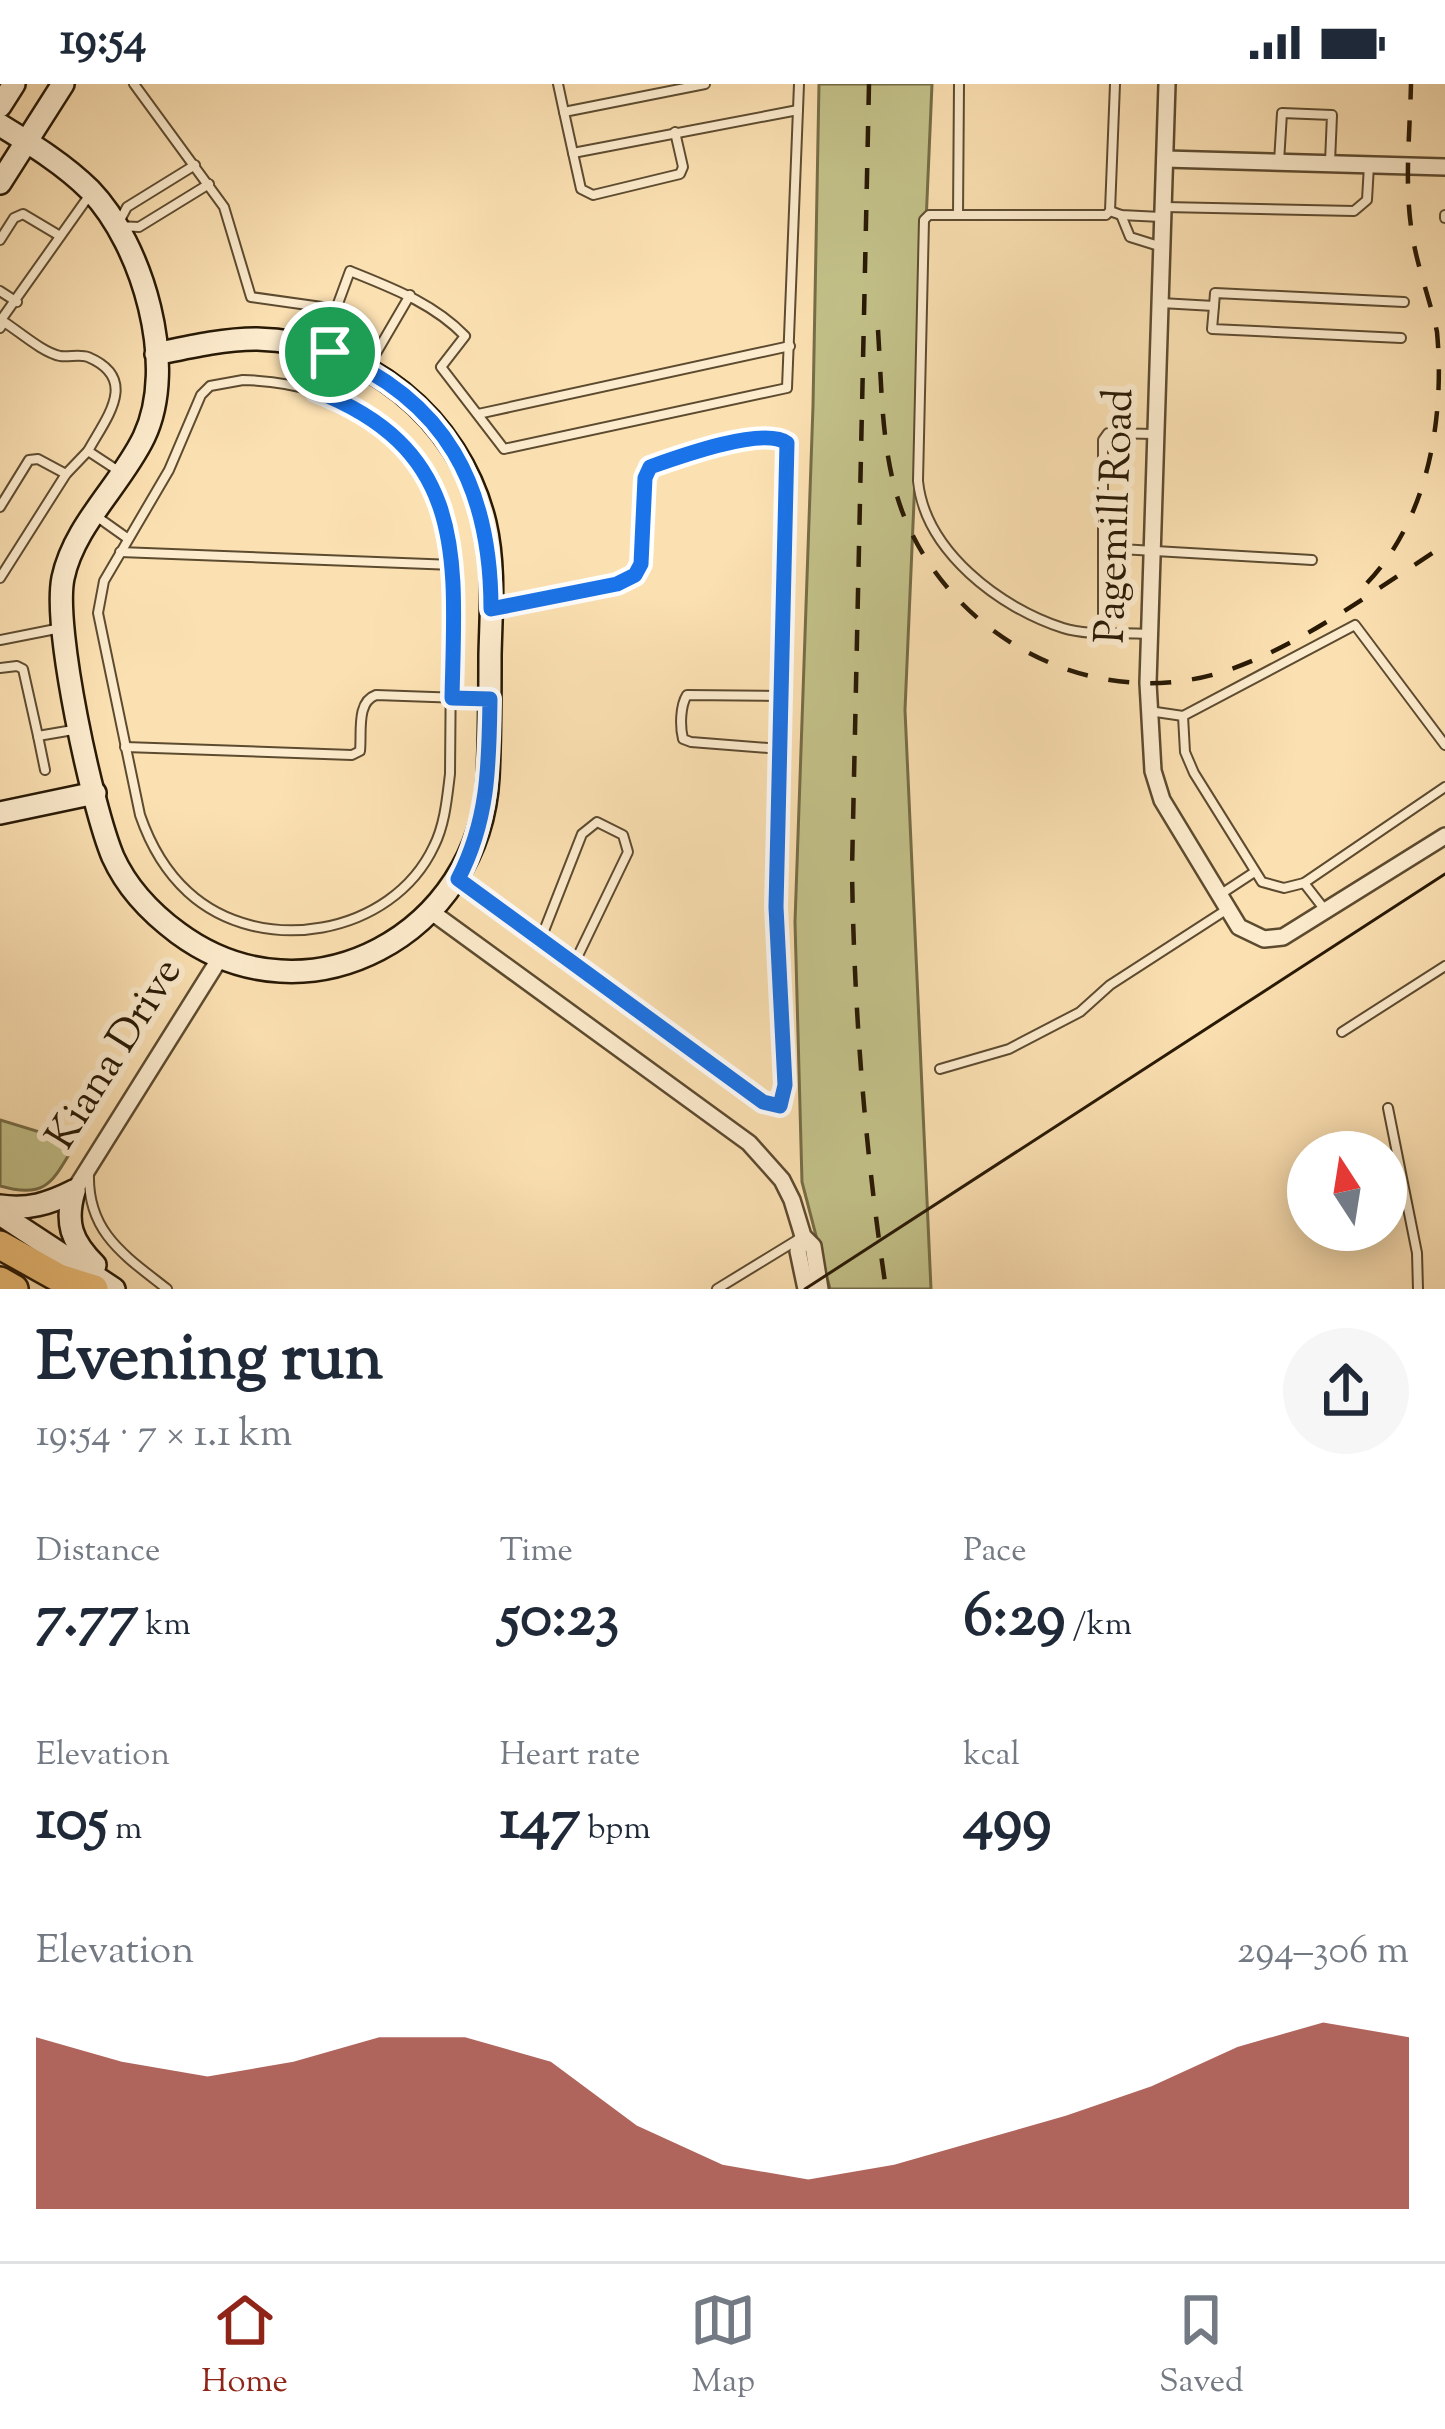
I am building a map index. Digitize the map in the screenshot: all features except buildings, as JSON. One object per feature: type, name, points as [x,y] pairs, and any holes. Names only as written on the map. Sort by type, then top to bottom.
[{"type":"highway","points":[[0,1245],[59,1278],[94,1289]]},
{"type":"highway","points":[[0,1281],[14,1289]]},
{"type":"street","points":[[0,106],[14,84]]},
{"type":"street","points":[[0,182],[63,84]]},
{"type":"street","name":"Pagemill Road","points":[[1167,84],[1149,634],[1153,771],[1162,800],[1239,927],[1264,939],[1283,938],[1325,911]]},
{"type":"street","points":[[0,124],[92,192],[117,226],[139,273],[156,354],[155,405],[147,430],[70,555],[63,578],[62,627],[80,728],[115,860],[132,890],[158,918],[220,958],[276,970],[314,970],[357,960],[433,913],[458,879],[478,832],[487,794],[489,549],[470,479],[432,420],[407,396],[367,368],[330,352],[253,339],[156,354]]},
{"type":"street","points":[[1165,159],[1445,167]]},
{"type":"street","points":[[0,814],[95,793]]},
{"type":"street","points":[[1325,911],[1445,836]]},
{"type":"street","points":[[433,913],[749,1143],[782,1180],[803,1236],[813,1246],[820,1289]]},
{"type":"street","name":"Kiana Drive","points":[[74,1191],[220,958]]},
{"type":"street","points":[[0,1210],[52,1202],[74,1191]]},
{"type":"street","points":[[74,1191],[68,1213],[70,1231],[80,1250],[117,1289]]},
{"type":"street","points":[[0,1210],[117,1289]]},
{"type":"street","points":[[803,1236],[798,1251],[806,1289]]},
{"type":"lane","points":[[134,84],[224,207],[251,297],[336,309],[350,271],[410,296],[448,319],[465,336],[441,367],[504,449],[788,388],[799,84]]},
{"type":"lane","points":[[558,84],[581,189],[593,195],[680,174],[683,167],[675,132]]},
{"type":"lane","points":[[958,84],[958,215]]},
{"type":"lane","points":[[1115,84],[1110,211],[1106,215],[929,215],[924,220],[918,481],[927,520],[958,562],[1012,605],[1066,629],[1149,634]]},
{"type":"lane","points":[[564,112],[699,85]]},
{"type":"lane","points":[[573,153],[798,110]]},
{"type":"lane","points":[[1279,162],[1282,113],[1332,115],[1330,164]]},
{"type":"lane","points":[[194,165],[127,207],[117,226],[139,227],[209,184]]},
{"type":"lane","points":[[1110,211],[1121,215],[1354,211],[1366,200],[1369,165]]},
{"type":"lane","points":[[0,578],[66,474],[88,451],[114,403],[117,384],[112,374],[86,356],[57,356],[1,323],[92,192]]},
{"type":"lane","points":[[7,236],[14,218],[23,214],[60,236]]},
{"type":"lane","points":[[1121,215],[1130,237],[1162,247]]},
{"type":"lane","points":[[34,250],[45,258]]},
{"type":"lane","points":[[19,273],[31,281]]},
{"type":"lane","points":[[0,291],[17,302]]},
{"type":"lane","points":[[1401,338],[1212,329],[1215,293],[1404,302]]},
{"type":"lane","points":[[367,368],[410,296]]},
{"type":"lane","points":[[1160,303],[1214,306]]},
{"type":"lane","points":[[478,414],[790,346]]},
{"type":"lane","points":[[316,391],[330,352]]},
{"type":"lane","points":[[243,380],[277,381],[316,391],[353,406],[404,448],[427,478],[442,509],[454,565],[455,698],[445,811],[434,847],[413,878],[380,905],[340,925],[299,932],[266,929],[223,914],[191,896],[167,870],[140,815],[98,613],[104,581],[169,470],[201,395],[210,386],[243,380]]},
{"type":"lane","points":[[1103,631],[1103,440],[1108,433],[1156,435]]},
{"type":"lane","points":[[458,879],[763,1102],[780,1106],[785,1085],[776,919],[787,443],[779,437],[684,455],[650,467],[645,478],[641,564],[635,575],[617,584],[491,609]]},
{"type":"lane","points":[[88,451],[122,473]]},
{"type":"lane","points":[[0,507],[29,460],[38,459],[66,474]]},
{"type":"lane","points":[[94,516],[127,538]]},
{"type":"lane","points":[[1103,548],[1312,560]]},
{"type":"lane","points":[[119,551],[454,565]]},
{"type":"lane","points":[[1149,711],[1184,716],[1354,625],[1445,745]]},
{"type":"lane","points":[[0,640],[62,627]]},
{"type":"lane","points":[[0,668],[17,665],[23,669],[45,770]]},
{"type":"lane","points":[[125,747],[352,754],[360,751],[363,705],[376,694],[490,699]]},
{"type":"lane","points":[[780,749],[683,740],[683,702],[687,695],[782,696]]},
{"type":"lane","points":[[1184,716],[1185,752],[1194,773],[1254,873],[1262,882],[1283,888],[1304,883],[1445,787]]},
{"type":"lane","points":[[38,736],[80,728]]},
{"type":"lane","points":[[540,941],[582,834],[597,822],[623,835],[628,852],[574,966]]},
{"type":"lane","points":[[940,1069],[1009,1049],[1080,1012],[1254,873]]},
{"type":"lane","points":[[1304,883],[1325,911]]},
{"type":"lane","points":[[1342,1032],[1445,966]]},
{"type":"lane","points":[[1388,1108],[1417,1253],[1418,1289]]},
{"type":"lane","points":[[89,1166],[88,1194],[94,1218],[108,1238],[167,1289]]},
{"type":"lane","points":[[718,1289],[803,1236]]},
{"type":"shaded area","points":[[819,84],[932,84],[905,710],[931,1289],[830,1289],[802,1182],[795,922]]},
{"type":"shaded area","points":[[0,1120],[76,1143],[47,1184],[29,1190],[0,1186]]},
{"type":"tram line","points":[[805,1289],[1445,874]]},
{"type":"railway","points":[[869,84],[852,870],[862,1080],[886,1289]]},
{"type":"railway","points":[[1367,583],[1405,529],[1418,498],[1438,399],[1437,332],[1410,215],[1411,84]]},
{"type":"railway","points":[[878,330],[890,467],[902,511],[924,556],[954,595],[990,628],[1031,654],[1076,672],[1124,682],[1173,682],[1222,672],[1308,633],[1445,545]]},
{"type":"route","points":[[330,352],[367,368],[407,396],[432,420],[460,460],[485,524],[491,609],[617,584],[635,575],[641,564],[645,478],[650,467],[770,436],[787,443],[776,907],[785,1085],[780,1106],[763,1102],[458,879],[470,857],[487,794],[490,699],[452,698],[454,565],[442,509],[427,478],[381,426],[353,406],[316,391],[330,352]]}]
